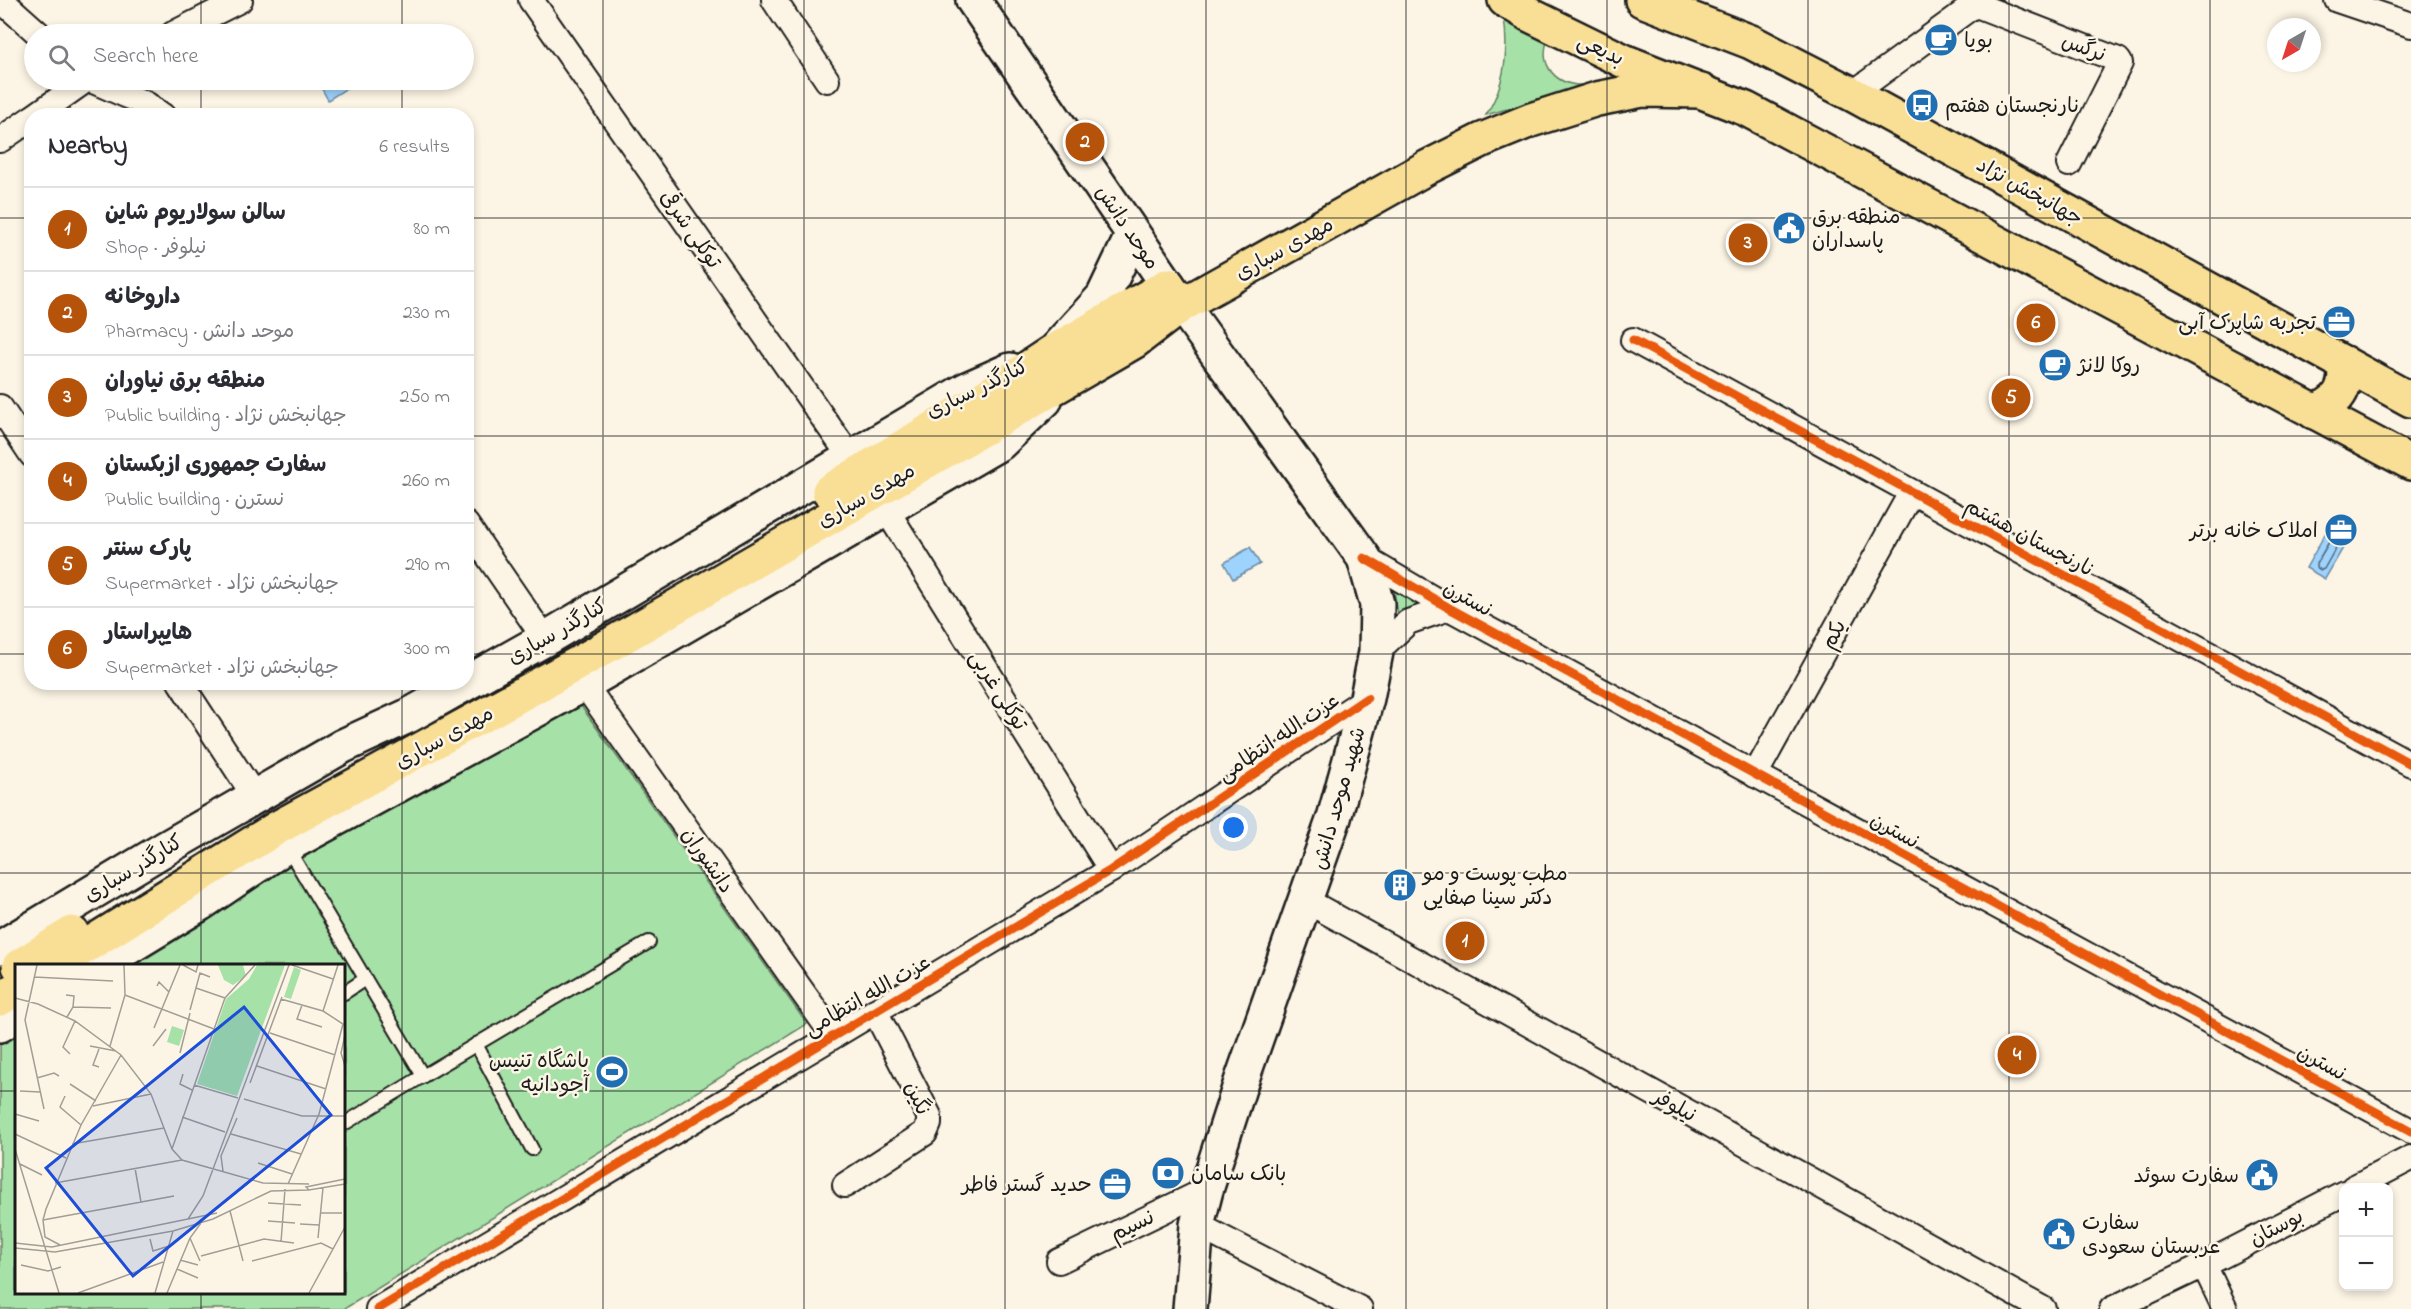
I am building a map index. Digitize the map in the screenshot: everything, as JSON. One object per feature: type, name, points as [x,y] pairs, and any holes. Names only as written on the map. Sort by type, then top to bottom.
[{"type":"main road","name":"موحد دانش","points":[[973,0],[1175,295]]},
{"type":"main road","name":"بدیعی","points":[[1504,0],[1598,48],[1701,91]]},
{"type":"main road","name":"جهانبخش نژاد","points":[[1642,0],[1751,42],[1852,94],[2411,400]]},
{"type":"main road","name":"مهدی سباری","points":[[21,964],[266,812],[568,649],[977,402],[1060,365],[1135,341],[1175,295],[1428,167],[1531,120],[1597,99],[1642,90],[1701,91]]},
{"type":"main road","points":[[1701,91],[1746,109],[2411,463]]},
{"type":"main road","points":[[1060,365],[1102,297],[1133,234]]},
{"type":"main road","name":"شهید موحد دانش","points":[[1175,295],[1364,558],[1377,604],[1376,652],[1367,698],[1334,818],[1307,901],[1242,1078],[1197,1225]]},
{"type":"main road","points":[[2314,412],[2330,405],[2341,393],[2346,376],[2344,363]]},
{"type":"main road","name":"کنارگذر سباری","points":[[474,679],[967,389],[1060,365]]},
{"type":"main road","name":"کنارگذر سباری","points":[[101,964],[200,904],[286,846],[584,684],[1000,443],[1060,365]]},
{"type":"main road","name":"مهدی سباری","points":[[57,964],[277,828],[585,659],[1060,365]]},
{"type":"main road","name":"کنارگذر سباری","points":[[0,948],[343,746],[408,716],[454,690]]},
{"type":"main road","name":"مهدی سباری","points":[[0,977],[15,968]]},
{"type":"main road","points":[[0,999],[15,990]]},
{"type":"main road","points":[[0,1025],[15,1016]]},
{"type":"main road","points":[[1190,1309],[1197,1225]]},
{"type":"street","points":[[1,0],[28,24]]},
{"type":"street","points":[[193,24],[240,0]]},
{"type":"street","name":"توکلی شرقی","points":[[531,0],[851,458]]},
{"type":"street","points":[[774,0],[827,80]]},
{"type":"street","points":[[2337,0],[2411,25]]},
{"type":"street","name":"نرگس","points":[[1852,94],[1978,2],[2118,60],[2120,63],[2069,164]]},
{"type":"street","points":[[46,108],[72,90]]},
{"type":"street","points":[[114,90],[152,108]]},
{"type":"street","points":[[0,140],[24,123]]},
{"type":"street","name":"نارنجستان هشتم","points":[[1633,340],[2411,764]]},
{"type":"street","points":[[0,407],[24,443]]},
{"type":"street","name":"یکم","points":[[1755,775],[1911,493]]},
{"type":"street","name":"توکلی غربی","points":[[886,509],[1111,870]]},
{"type":"street","points":[[474,536],[545,639]]},
{"type":"street","name":"نسترن","points":[[1364,558],[1449,608],[2411,1131]]},
{"type":"street","name":"نسترن","points":[[1376,652],[1408,622],[1449,608]]},
{"type":"street","name":"دانشوران","points":[[584,684],[833,1035]]},
{"type":"street","points":[[185,690],[255,796]]},
{"type":"street","name":"عزت الله انتظامی","points":[[378,1309],[1111,870],[1367,698]]},
{"type":"street","name":"نیلوفر","points":[[1307,901],[2043,1309]]},
{"type":"street","name":"نگین","points":[[845,1185],[925,1133],[929,1124],[929,1116],[875,1011]]},
{"type":"street","points":[[2363,1183],[2411,1158]]},
{"type":"street","name":"نسیم","points":[[1059,1261],[1206,1190]]},
{"type":"street","name":"بوستان","points":[[2112,1309],[2204,1265],[2339,1194]]},
{"type":"street","points":[[1197,1225],[1360,1309]]},
{"type":"street","points":[[2204,1265],[2225,1309]]},
{"type":"lane","points":[[286,846],[423,1076]]},
{"type":"lane","points":[[345,1123],[649,942]]},
{"type":"lane","points":[[345,992],[365,979]]},
{"type":"lane","points":[[476,1044],[532,1149]]},
{"type":"green space","points":[[1504,18],[1548,39],[1545,55],[1547,63],[1554,75],[1561,80],[1577,85],[1601,82],[1486,115],[1498,92],[1504,68],[1506,44]]},
{"type":"green space","points":[[1393,586],[1433,608],[1394,621],[1398,614]]},
{"type":"green space","points":[[579,703],[807,1024],[344,1309],[0,1309],[0,1035],[15,1026],[15,1294],[345,1294],[345,964],[115,964],[321,843]]},
{"type":"water","points":[[322,90],[344,90],[328,100]]},
{"type":"water","points":[[2334,518],[2354,529],[2325,579],[2306,568]]},
{"type":"water","points":[[1250,547],[1260,564],[1233,579],[1224,563]]},
{"type":"cycle path","points":[[1633,340],[2411,764]]},
{"type":"cycle path","points":[[1364,558],[1449,608],[2411,1131]]},
{"type":"cycle path","points":[[378,1309],[1111,870],[1367,698]]},
{"type":"place","name":"بویا","points":[[1941,40]]},
{"type":"place","name":"نارنجستان هفتم","points":[[1922,105]]},
{"type":"place","name":"داروخانه","points":[[1085,142]]},
{"type":"place","name":"منطقه برق پاسداران","points":[[1789,228]]},
{"type":"place","name":"منطقه برق نیاوران","points":[[1748,243]]},
{"type":"place","name":"تجربه شاپرک آبی","points":[[2339,322]]},
{"type":"place","name":"هایپراستار","points":[[2036,323]]},
{"type":"place","name":"روکا لانژ","points":[[2055,365]]},
{"type":"place","name":"پارک سنتر","points":[[2011,398]]},
{"type":"place","name":"املاک خانه برتر","points":[[2341,530]]},
{"type":"place","name":"مطب پوست و مو دکتر سینا صفایی","points":[[1400,885]]},
{"type":"place","name":"سالن سولاریوم شاین","points":[[1465,941]]},
{"type":"place","name":"سفارت جمهوری ازبکستان","points":[[2017,1055]]},
{"type":"place","name":"باشگاه تنیس آجودانیه","points":[[612,1072]]},
{"type":"place","name":"بانک سامان","points":[[1168,1173]]},
{"type":"place","name":"سفارت سوئد","points":[[2262,1175]]},
{"type":"place","name":"حدید گستر فاطر","points":[[1115,1184]]},
{"type":"place","name":"سفارت عربستان سعودی","points":[[2059,1234]]}]
